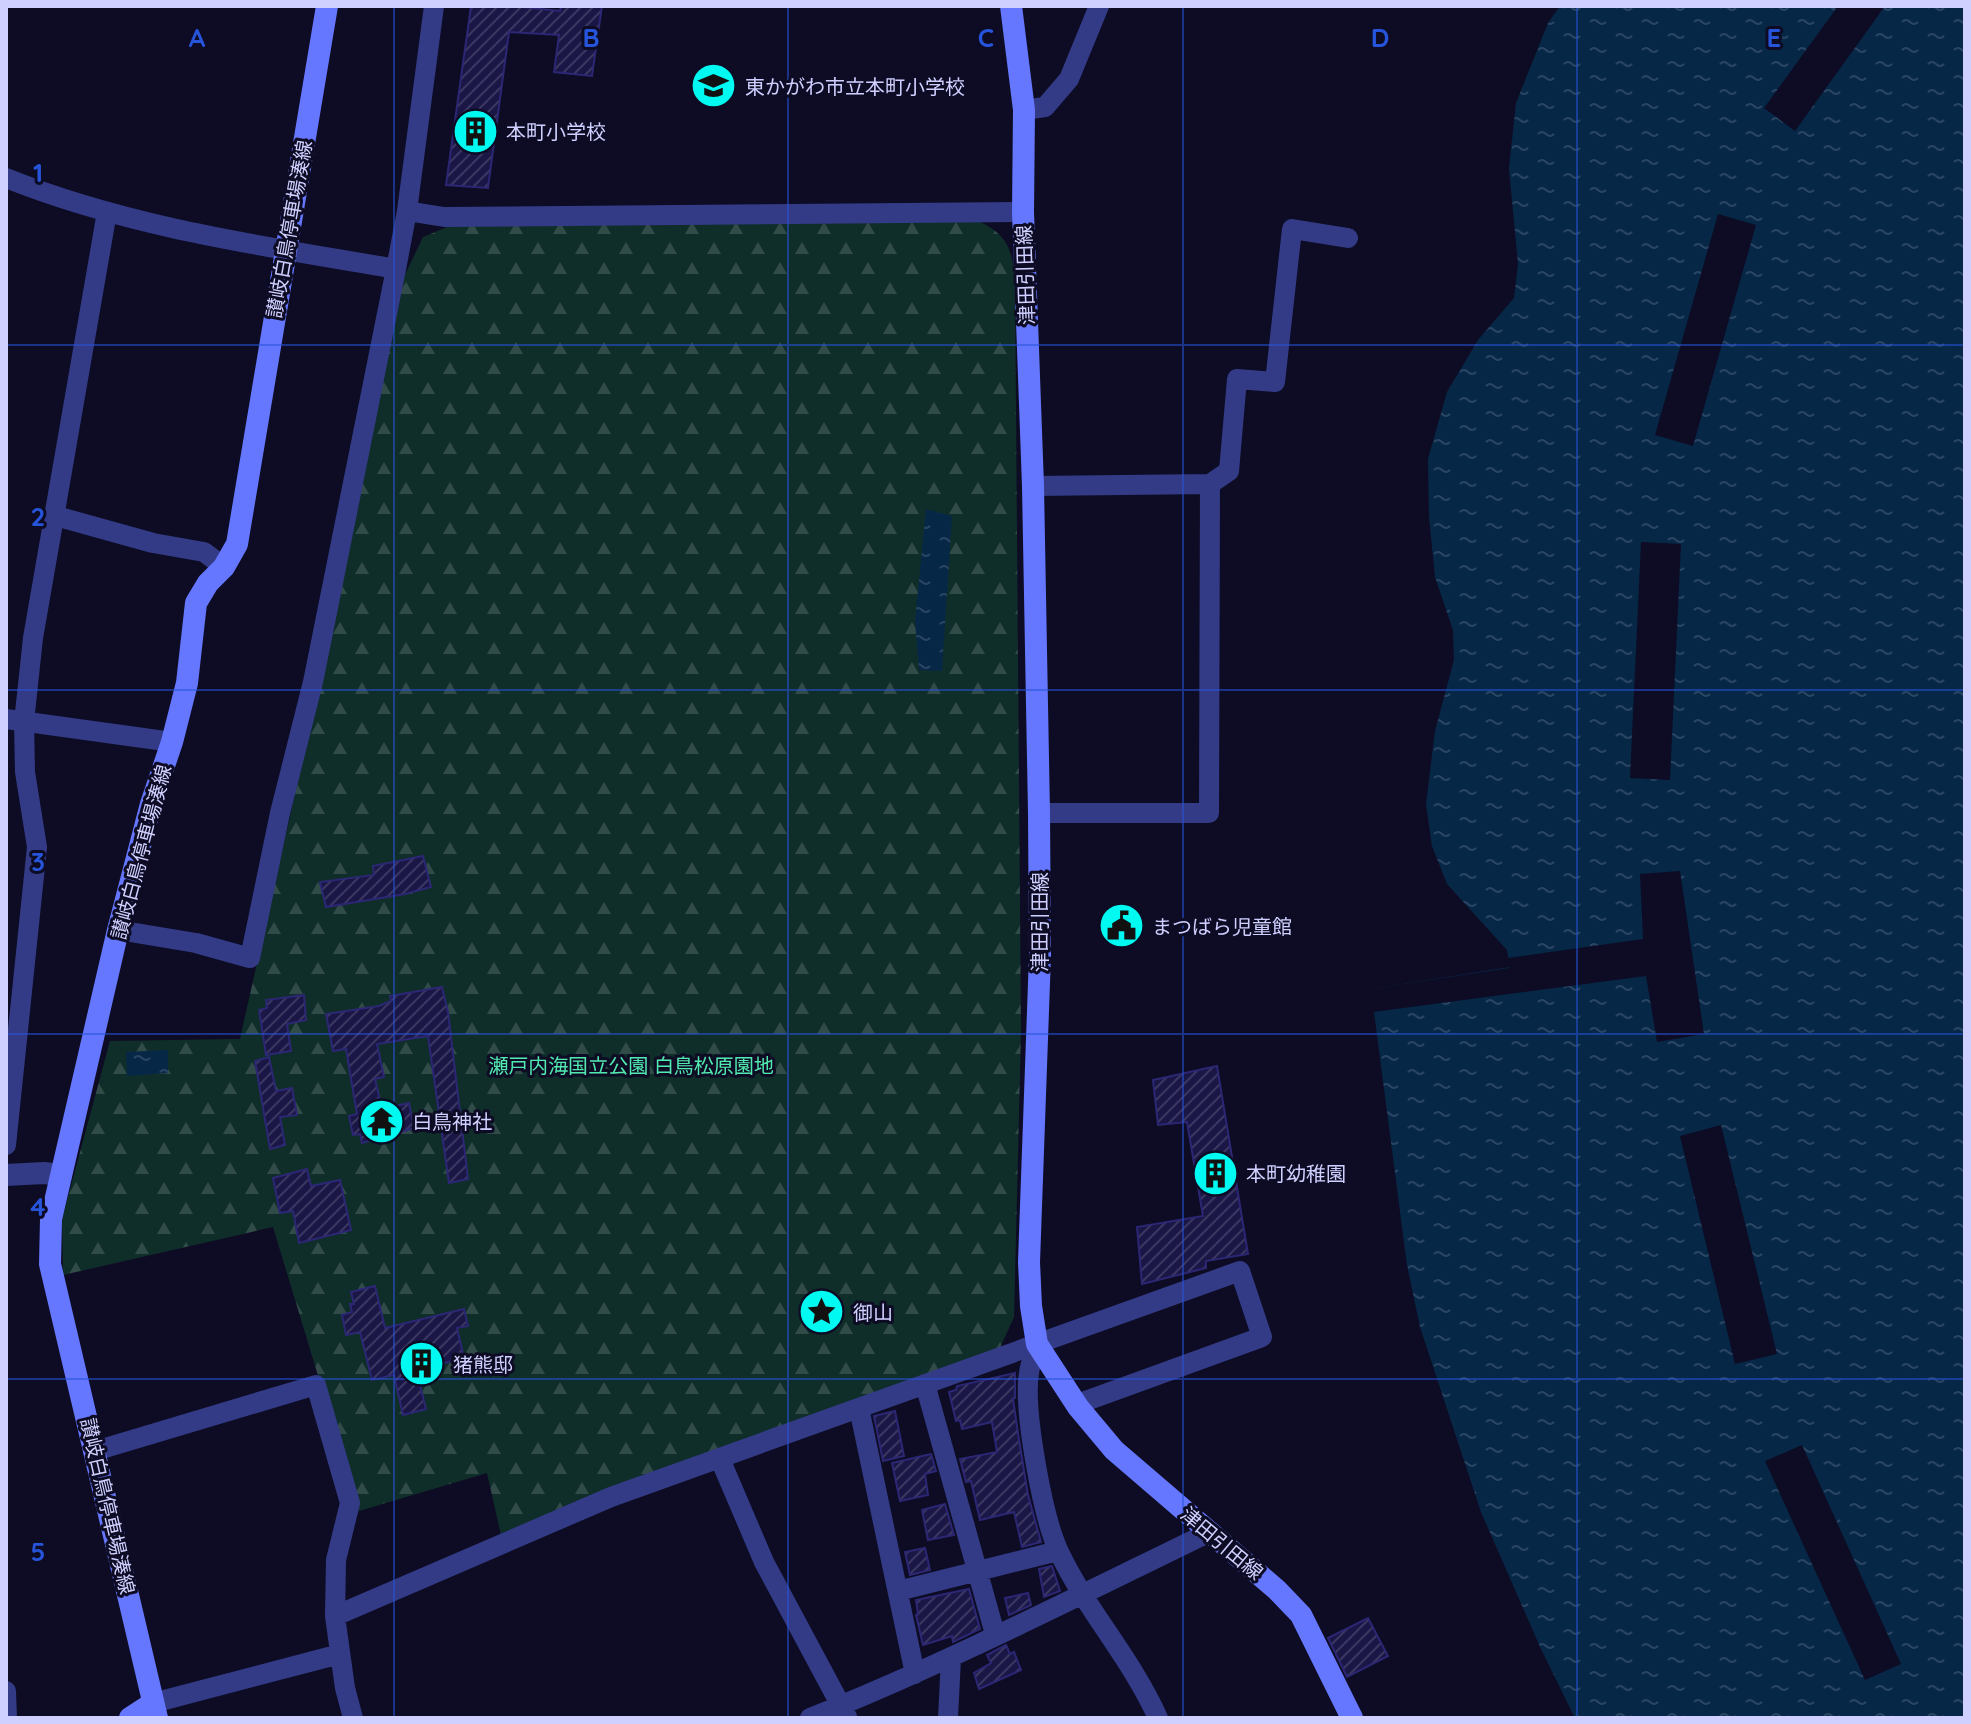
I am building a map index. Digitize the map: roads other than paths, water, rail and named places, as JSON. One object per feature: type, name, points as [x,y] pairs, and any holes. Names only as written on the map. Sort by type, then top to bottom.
[{"type":"main road","name":"讃岐白鳥停車場湊線","points":[[155,1710],[50,1264],[51,1219],[118,930],[187,683],[196,603],[208,583],[224,567],[237,544],[327,6]]},
{"type":"main road","name":"津田引田線","points":[[1011,6],[1024,110],[1023,212],[1033,486],[1040,955],[1029,1262],[1037,1344],[1078,1407],[1114,1450],[1277,1590],[1301,1615],[1352,1718]]},
{"type":"main road","points":[[130,1718],[155,1710]]},
{"type":"street","points":[[118,930],[196,943],[250,958],[280,813],[313,682],[396,269],[407,211],[434,6]]},
{"type":"street","points":[[1024,110],[1045,107],[1069,79],[1099,6]]},
{"type":"street","points":[[6,178],[58,198],[202,235],[396,269]]},
{"type":"street","points":[[407,211],[444,217],[1023,212]]},
{"type":"street","points":[[6,1145],[37,847],[15,720],[56,516],[107,212]]},
{"type":"street","points":[[1033,486],[1210,484],[1229,471],[1237,379],[1275,382],[1292,229],[1348,238]]},
{"type":"street","points":[[1039,813],[1209,813],[1210,484]]},
{"type":"street","points":[[56,516],[153,543],[204,552],[224,567]]},
{"type":"street","points":[[15,720],[172,742]]},
{"type":"street","points":[[6,1175],[61,1175]]},
{"type":"street","points":[[335,1616],[611,1497],[1240,1271],[1262,1337],[1083,1402],[1078,1407]]},
{"type":"street","points":[[1037,1344],[1029,1372],[1027,1397],[1037,1473],[1058,1551],[1082,1594],[1126,1658],[1158,1718]]},
{"type":"street","points":[[925,1384],[995,1634]]},
{"type":"street","points":[[95,1451],[316,1385],[350,1503],[336,1560],[335,1616],[345,1688],[353,1718]]},
{"type":"street","points":[[859,1408],[915,1674]]},
{"type":"street","points":[[720,1459],[764,1562],[844,1712]]},
{"type":"street","points":[[810,1718],[844,1712],[995,1634],[1210,1532]]},
{"type":"street","points":[[898,1591],[1058,1551]]},
{"type":"street","points":[[155,1710],[340,1654]]},
{"type":"street","points":[[948,1718],[951,1658]]},
{"type":"street","points":[[6,1691],[7,1718]]},
{"type":"water","points":[[1560,6],[1965,6],[1965,1718],[1575,1718],[1481,1512],[1420,1327],[1407,1265],[1371,989],[1510,967],[1507,950],[1447,884],[1432,846],[1426,804],[1435,731],[1454,660],[1453,630],[1435,577],[1428,459],[1447,392],[1478,340],[1514,298],[1518,264],[1509,168],[1516,103],[1548,23]]},
{"type":"water","points":[[926,509],[952,516],[942,671],[919,670],[915,621]]},
{"type":"water","points":[[168,1050],[168,1073],[127,1076],[126,1052]]},
{"type":"place","name":"東かがわ市立本町小学校","points":[[714,86]]},
{"type":"place","name":"本町小学校","points":[[475,131]]},
{"type":"place","name":"まつばら児童館","points":[[1121,926]]},
{"type":"place","name":"白鳥神社","points":[[381,1121]]},
{"type":"place","name":"本町幼稚園","points":[[1215,1173]]},
{"type":"place","name":"御山","points":[[822,1312]]},
{"type":"place","name":"猪熊邸","points":[[422,1364]]},
{"type":"park label","name":"瀬戸内海国立公園 白鳥松原園地","points":[[631,1065]]}]
